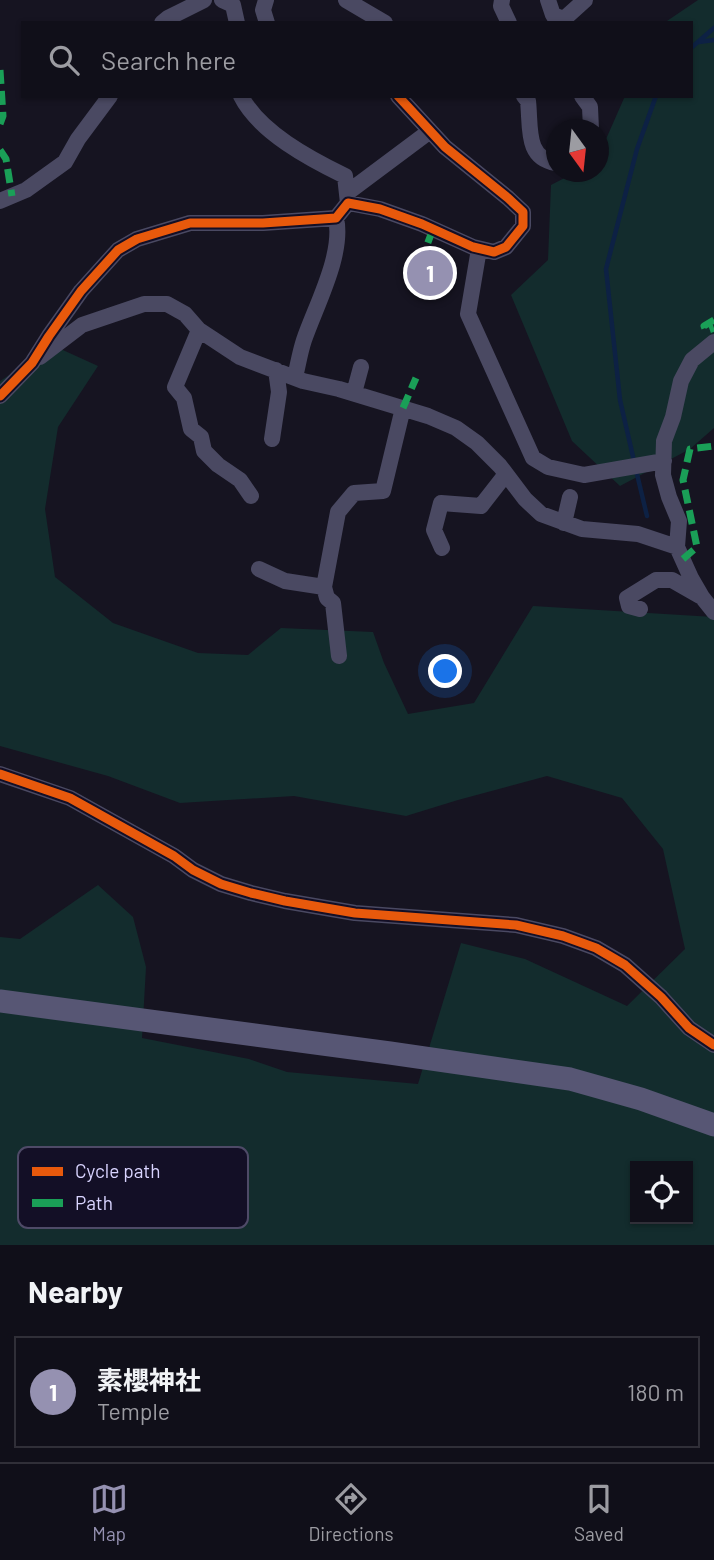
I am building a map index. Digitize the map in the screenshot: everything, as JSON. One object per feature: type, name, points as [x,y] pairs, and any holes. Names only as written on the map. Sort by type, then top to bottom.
[{"type":"street","points":[[164,21],[204,0]]},
{"type":"street","points":[[222,0],[233,5],[237,21]]},
{"type":"street","points":[[266,0],[263,10],[266,21]]},
{"type":"street","points":[[346,0],[382,21]]},
{"type":"street","points":[[502,0],[501,6],[508,21]]},
{"type":"street","points":[[548,0],[553,15],[564,19],[585,0]]},
{"type":"street","points":[[0,201],[26,190],[65,162],[78,139],[109,98]]},
{"type":"street","points":[[242,98],[258,122],[313,160],[345,176],[347,198]]},
{"type":"street","points":[[347,198],[494,252],[506,247],[523,226],[523,212],[445,147],[400,98]]},
{"type":"street","points":[[526,98],[533,148],[539,157],[546,160]]},
{"type":"street","points":[[583,98],[590,107],[591,119]]},
{"type":"street","points":[[295,377],[304,340],[336,251],[336,218],[347,198],[430,131]]},
{"type":"street","points":[[32,363],[81,290],[118,250],[136,239],[190,223],[263,223],[336,218]]},
{"type":"street","points":[[479,248],[468,314],[533,458],[548,467],[584,475],[664,461]]},
{"type":"street","points":[[0,396],[32,363],[82,325],[144,304],[167,304],[185,314],[199,330],[240,357],[295,377],[428,416],[456,428],[477,443],[525,499],[541,513],[582,529],[638,534],[677,547]]},
{"type":"street","points":[[199,330],[175,387],[191,406],[191,429],[201,438],[204,451],[218,465],[240,480],[250,496]]},
{"type":"street","points":[[714,342],[692,360],[681,381],[673,417],[664,441],[663,475],[680,521],[677,547],[691,578],[714,612]]},
{"type":"street","points":[[354,393],[361,367]]},
{"type":"street","points":[[272,439],[279,392],[276,370]]},
{"type":"street","points":[[339,656],[333,603],[327,598],[324,587],[338,512],[354,494],[383,491],[403,408]]},
{"type":"street","points":[[442,548],[434,530],[442,503],[481,506],[506,474]]},
{"type":"street","points":[[564,523],[569,497]]},
{"type":"street","points":[[259,569],[285,581],[324,587]]},
{"type":"street","points":[[640,609],[629,606],[627,598],[656,580],[673,580],[702,597]]},
{"type":"street","points":[[0,775],[71,798],[174,856],[193,870],[221,884],[251,893],[355,913],[516,925],[563,936],[596,948],[625,965],[690,1028],[714,1045]]},
{"type":"street","points":[[0,1001],[570,1079],[642,1099],[714,1125]]},
{"type":"green space","points":[[698,0],[714,0],[714,428],[690,449],[620,486],[572,441],[511,295],[548,260],[551,185],[557,182],[609,182],[609,132],[624,98],[693,98],[693,21],[667,21]]},
{"type":"green space","points":[[54,346],[98,366],[58,427],[45,509],[55,577],[113,623],[198,653],[248,655],[281,628],[373,632],[408,714],[474,703],[533,606],[714,617],[714,1245],[0,1245],[0,937],[20,939],[98,885],[133,917],[146,967],[142,1038],[249,1059],[287,1072],[418,1084],[461,943],[525,959],[627,1006],[685,949],[663,849],[622,798],[547,776],[406,816],[294,796],[180,803],[108,776],[0,746],[0,381]]},
{"type":"waterway","points":[[693,46],[714,28]]},
{"type":"waterway","points":[[699,42],[714,40]]},
{"type":"waterway","points":[[634,461],[620,400],[606,269],[637,149],[655,98]]},
{"type":"waterway","points":[[636,470],[647,516]]},
{"type":"marked path","points":[[0,70],[3,116],[0,124]]},
{"type":"marked path","points":[[0,150],[6,159],[12,196]]},
{"type":"marked path","points":[[413,282],[433,229]]},
{"type":"marked path","points":[[714,320],[704,326],[706,331],[714,328]]},
{"type":"marked path","points":[[403,408],[416,378]]},
{"type":"marked path","points":[[683,559],[697,547],[683,480],[690,449],[714,446]]},
{"type":"cycle path","points":[[0,396],[32,363],[81,291],[118,250],[137,239],[190,223],[263,223],[336,218],[348,203],[380,209],[473,247],[494,252],[506,247],[523,226],[523,212],[445,147],[400,98]]},
{"type":"cycle path","points":[[0,774],[70,798],[174,856],[193,870],[221,884],[251,893],[355,913],[516,925],[563,936],[596,948],[625,965],[661,997],[689,1028],[714,1045]]},
{"type":"place","name":"素櫻神社","points":[[430,273]]}]
